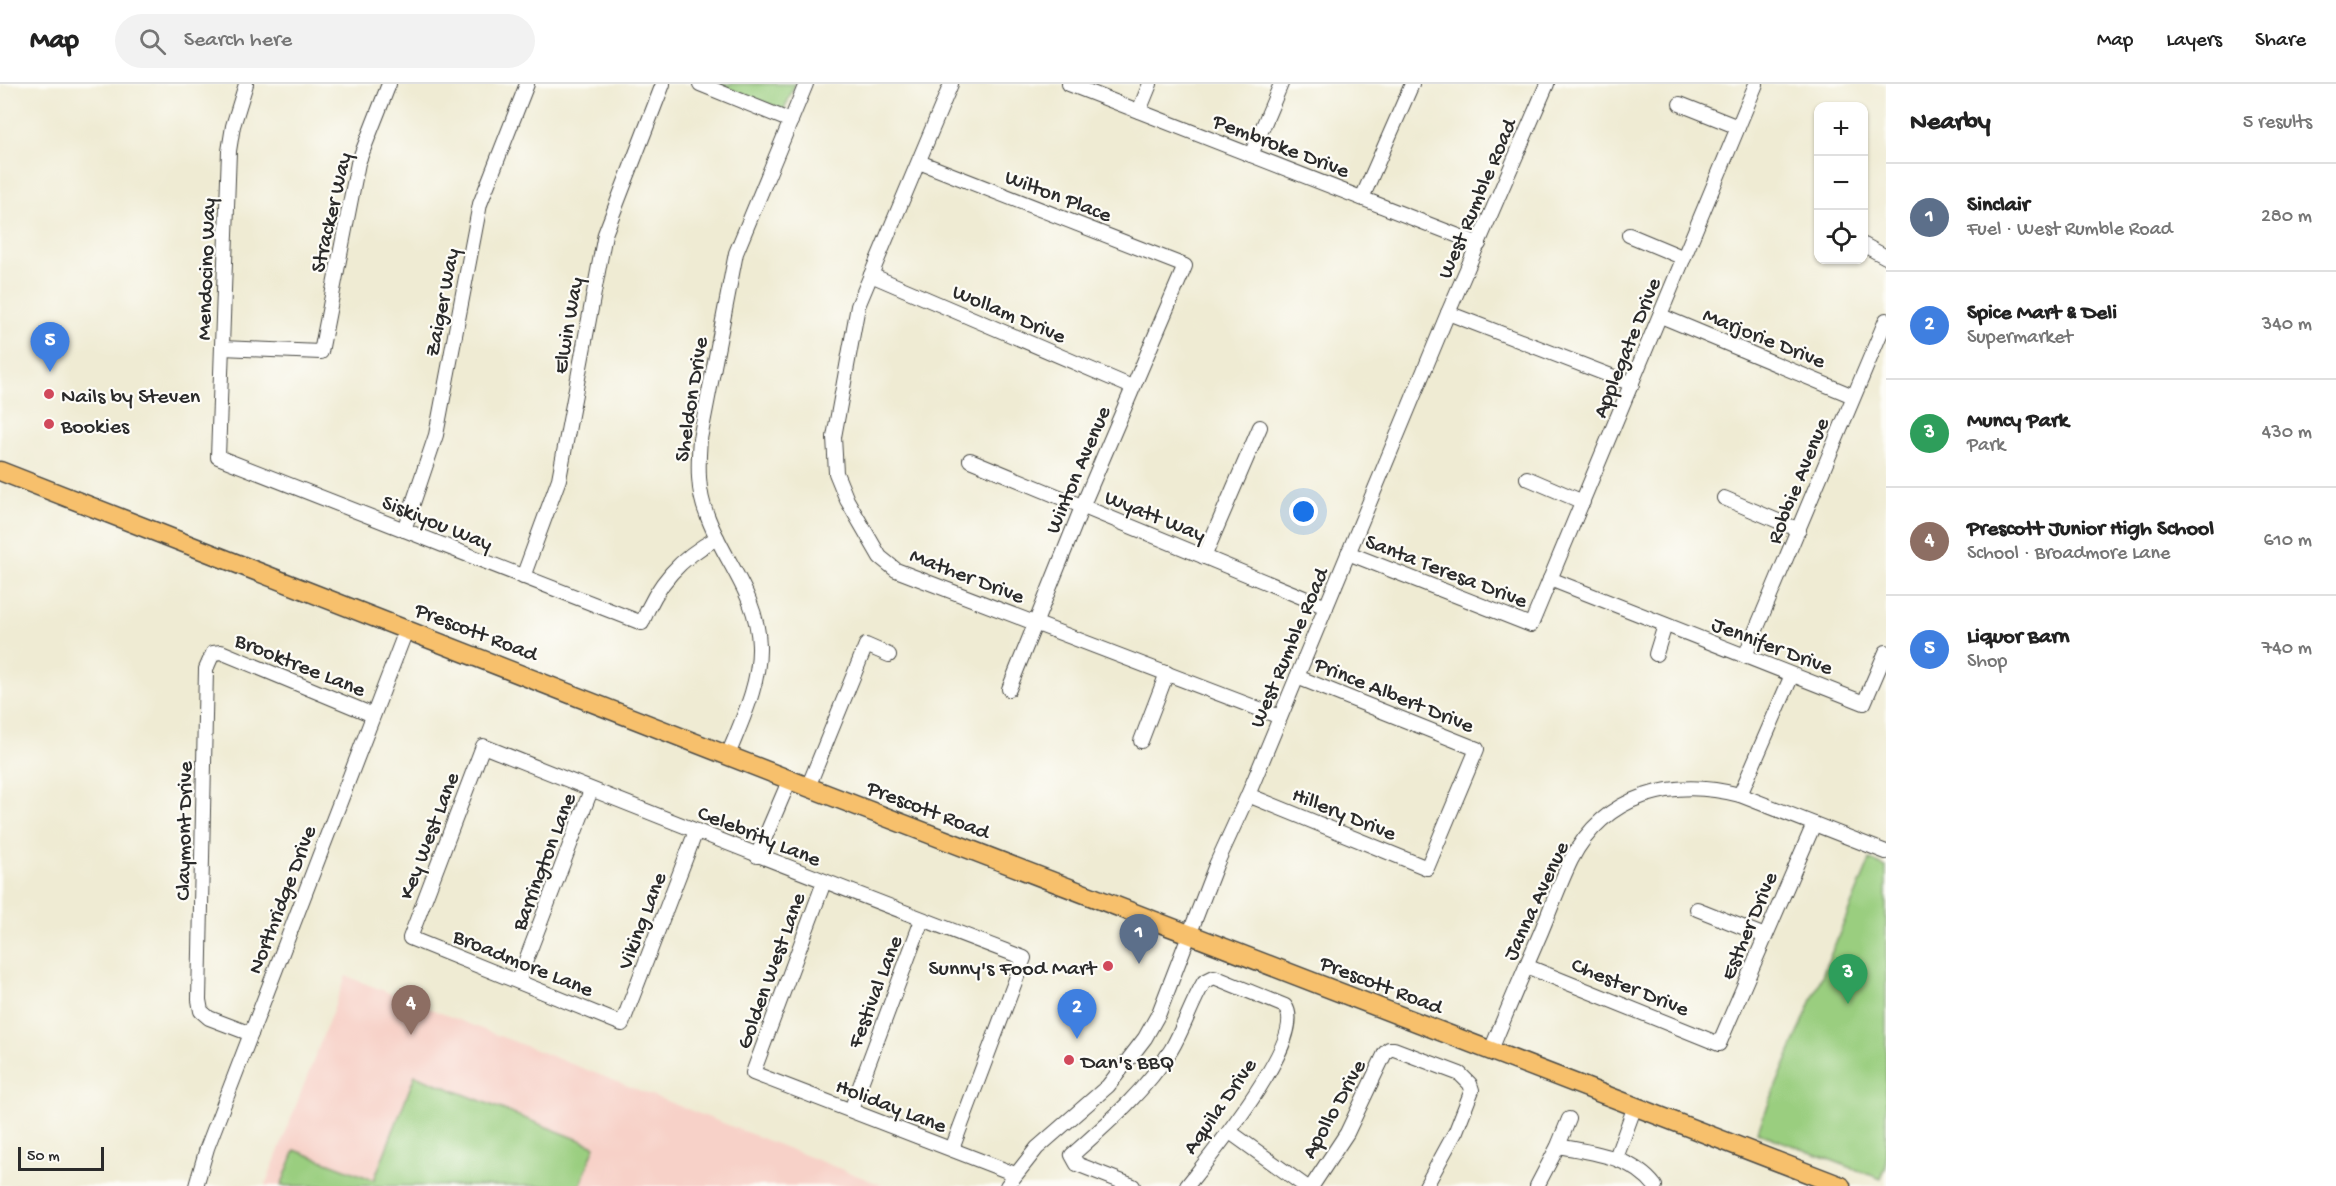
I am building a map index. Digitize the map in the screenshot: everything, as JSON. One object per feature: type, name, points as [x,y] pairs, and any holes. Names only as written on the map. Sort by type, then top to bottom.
[{"type":"main road","name":"Prescott Road","points":[[0,471],[1835,1185]]},
{"type":"street","name":"Mendocino Way","points":[[218,457],[229,151],[233,126],[246,84]]},
{"type":"street","name":"Stracker Way","points":[[222,348],[321,352],[358,163],[389,84]]},
{"type":"street","name":"Zaiger Way","points":[[404,530],[436,435],[480,204],[527,84]]},
{"type":"street","name":"Elwin Way","points":[[523,578],[559,479],[605,234],[663,84]]},
{"type":"street","points":[[700,84],[790,121]]},
{"type":"street","name":"Sheldon Drive","points":[[728,755],[755,685],[759,646],[753,610],[745,589],[706,514],[700,489],[698,462],[700,439],[736,253],[806,84]]},
{"type":"street","name":"Mather Drive","points":[[951,84],[858,306],[834,437],[836,472],[847,500],[886,563],[896,570],[1280,717]]},
{"type":"street","name":"Pembroke Drive","points":[[1070,84],[1479,244]]},
{"type":"street","points":[[1139,111],[1150,84]]},
{"type":"street","points":[[1251,155],[1281,84]]},
{"type":"street","points":[[1362,198],[1412,84]]},
{"type":"street","name":"West Rumble Road","points":[[1007,1186],[1015,1174],[1059,1128],[1108,1086],[1132,1057],[1159,1012],[1216,865],[1248,795],[1448,313],[1547,84]]},
{"type":"street","name":"Applegate Drive","points":[[1531,625],[1756,84]]},
{"type":"street","points":[[1680,104],[1737,127]]},
{"type":"street","name":"Wilton Place","points":[[919,162],[1185,266]]},
{"type":"street","points":[[1629,235],[1684,258]]},
{"type":"street","points":[[1868,248],[1886,257]]},
{"type":"street","name":"Winton Avenue","points":[[1009,689],[1082,507],[1185,266]]},
{"type":"street","name":"Wollam Drive","points":[[871,275],[1132,387]]},
{"type":"street","points":[[1448,313],[1632,384]]},
{"type":"street","name":"Marjorie Drive","points":[[1661,316],[1853,396]]},
{"type":"street","name":"Robbie Avenue","points":[[1745,656],[1886,320]]},
{"type":"street","points":[[1204,557],[1260,427]]},
{"type":"street","name":"Siskiyou Way","points":[[218,457],[642,623],[656,591],[670,573],[699,548],[717,538]]},
{"type":"street","name":"Wyatt Way","points":[[970,460],[1326,607]]},
{"type":"street","points":[[1527,478],[1583,502]]},
{"type":"street","points":[[1724,498],[1799,530]]},
{"type":"street","name":"Santa Teresa Drive","points":[[1348,553],[1531,625]]},
{"type":"street","name":"Jennifer Drive","points":[[1550,579],[1864,703],[1886,652]]},
{"type":"street","points":[[1656,654],[1665,625]]},
{"type":"street","name":"Northridge Drive","points":[[196,1186],[207,1148],[407,628]]},
{"type":"street","points":[[808,787],[866,645],[890,655]]},
{"type":"street","name":"Brooktree Lane","points":[[213,653],[228,655],[373,715]]},
{"type":"street","name":"Claymont Drive","points":[[213,653],[206,669],[199,988],[201,1011],[209,1018],[251,1034]]},
{"type":"street","points":[[1141,741],[1167,673]]},
{"type":"street","points":[[1740,795],[1792,675]]},
{"type":"street","name":"Prince Albert Drive","points":[[1297,677],[1477,749],[1427,868]]},
{"type":"street","name":"Celebrity Lane","points":[[483,746],[757,856],[1024,958],[952,1149]]},
{"type":"street","name":"Key West Lane","points":[[410,938],[483,746]]},
{"type":"street","points":[[757,856],[790,779]]},
{"type":"street","name":"Janna Avenue","points":[[1491,1050],[1572,859],[1583,842],[1607,816],[1626,803],[1661,790],[1699,787],[1740,795],[1886,852]]},
{"type":"street","name":"Barrington Lane","points":[[518,981],[591,790]]},
{"type":"street","name":"Hillery Drive","points":[[1248,795],[1427,868]]},
{"type":"street","name":"Esther Drive","points":[[1719,1044],[1814,824]]},
{"type":"street","name":"Viking Lane","points":[[622,1023],[696,831]]},
{"type":"street","name":"Golden West Lane","points":[[753,1073],[824,882]]},
{"type":"street","points":[[1697,909],[1765,936]]},
{"type":"street","name":"Festival Lane","points":[[851,1110],[922,920]]},
{"type":"street","name":"Broadmore Lane","points":[[410,938],[622,1023]]},
{"type":"street","name":"Chester Drive","points":[[1526,966],[1719,1044]]},
{"type":"street","name":"Aquila Drive","points":[[1133,1186],[1077,1164],[1072,1155],[1117,1115],[1154,1074],[1171,1050],[1200,988],[1209,978],[1214,977],[1278,1003],[1290,1012],[1290,1021],[1274,1062],[1257,1092],[1230,1132],[1187,1186]]},
{"type":"street","name":"Apollo Drive","points":[[1312,1186],[1347,1133],[1389,1049],[1460,1074],[1470,1084],[1472,1090],[1455,1131],[1426,1186]]},
{"type":"street","name":"Holiday Lane","points":[[753,1073],[1015,1174]]},
{"type":"street","points":[[1616,1158],[1635,1106]]},
{"type":"street","points":[[1537,1186],[1569,1119]]},
{"type":"street","points":[[1230,1132],[1305,1186]]},
{"type":"street","points":[[1558,1146],[1616,1158],[1638,1169],[1655,1186]]},
{"type":"shaded area","points":[[346,976],[884,1186],[265,1186]]},
{"type":"green space","points":[[717,84],[795,84],[784,110]]},
{"type":"green space","points":[[1870,860],[1886,867],[1886,1166],[1881,1179],[1757,1132]]},
{"type":"green space","points":[[415,1075],[595,1146],[580,1186],[281,1186],[295,1150],[374,1180]]},
{"type":"place","name":"Liquor Barn","points":[[50,372]]},
{"type":"place","name":"Nails by Steven","points":[[49,394]]},
{"type":"place","name":"Bookies","points":[[49,424]]},
{"type":"place","name":"Sinclair","points":[[1139,964]]},
{"type":"place","name":"Sunny's Food Mart","points":[[1108,966]]},
{"type":"place","name":"Muncy Park","points":[[1848,1004]]},
{"type":"place","name":"Prescott Junior High School","points":[[411,1035]]},
{"type":"place","name":"Spice Mart & Deli","points":[[1077,1039]]},
{"type":"place","name":"Dan's BBQ","points":[[1069,1060]]}]
